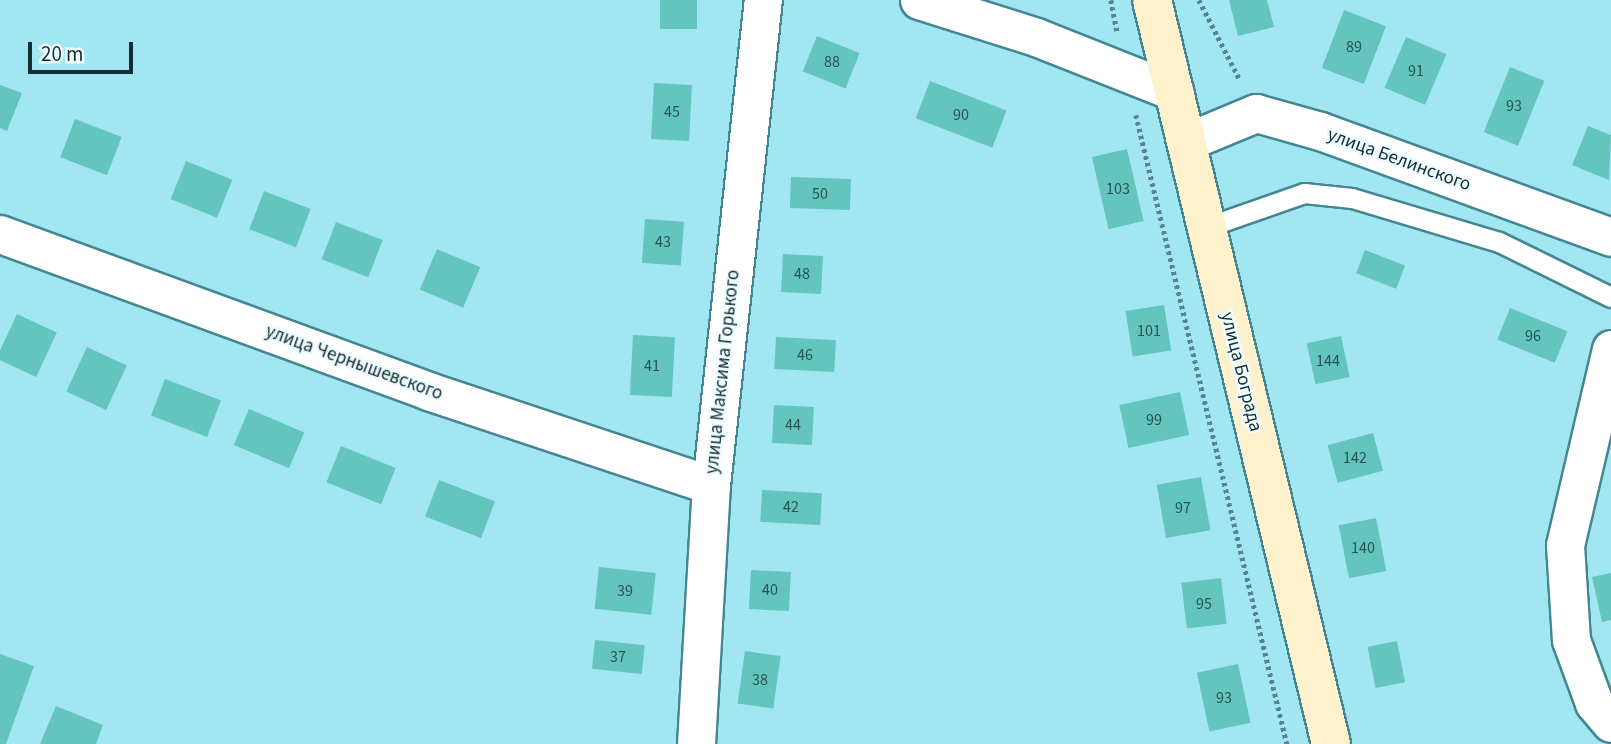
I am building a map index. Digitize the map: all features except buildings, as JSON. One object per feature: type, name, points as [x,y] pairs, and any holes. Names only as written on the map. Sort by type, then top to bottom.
[{"type":"main road","name":"улица Бограда","points":[[1152,0],[1331,744]]},
{"type":"street","name":"улица Максима Горького","points":[[696,744],[711,485],[763,0]]},
{"type":"street","points":[[919,0],[1126,72],[1174,92]]},
{"type":"street","points":[[1186,142],[1256,113]]},
{"type":"street","name":"улица Белинского","points":[[1256,113],[1320,131],[1611,237]]},
{"type":"street","name":"улица Чернышевского","points":[[0,234],[428,391],[711,485]]},
{"type":"street","points":[[1611,349],[1565,545],[1572,640],[1594,703],[1611,723]]},
{"type":"lane","points":[[1207,227],[1304,193],[1352,198],[1499,242],[1611,298]]},
{"type":"path","points":[[1111,0],[1287,744]]},
{"type":"path","points":[[1199,0],[1256,113]]}]
